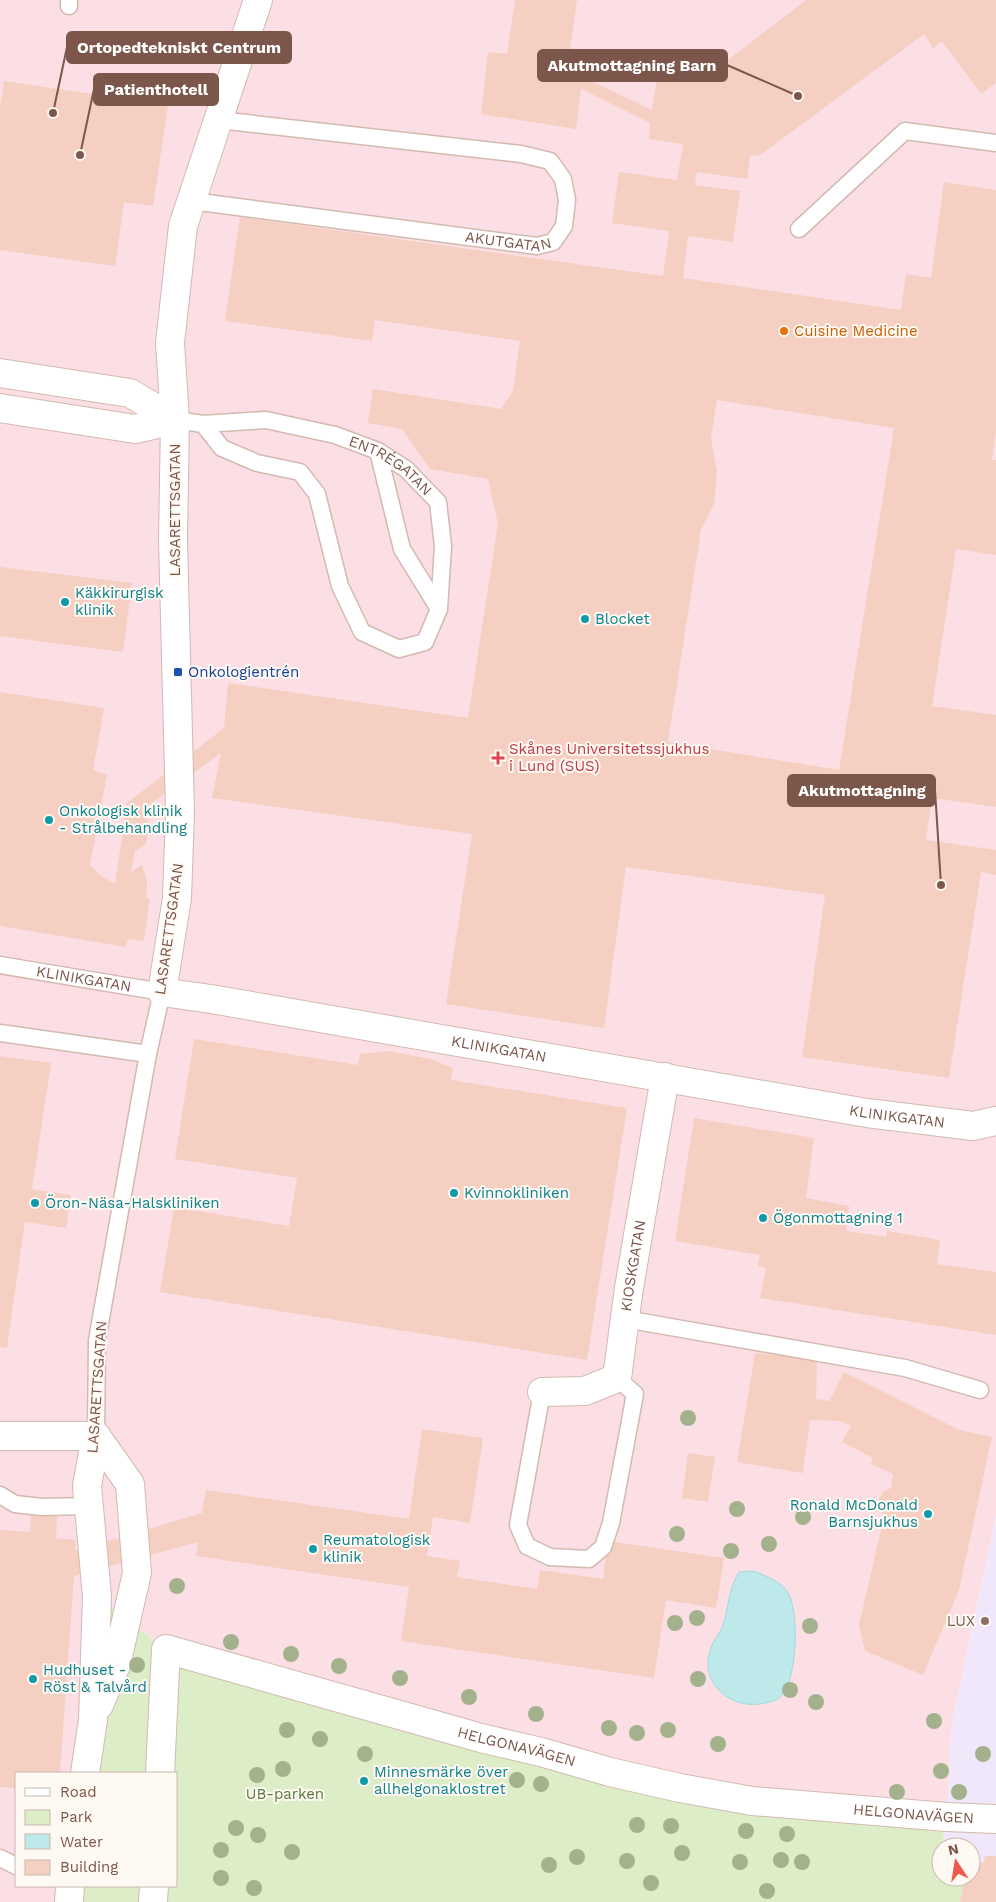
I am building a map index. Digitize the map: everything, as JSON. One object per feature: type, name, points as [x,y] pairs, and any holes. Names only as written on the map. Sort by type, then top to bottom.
[{"type":"street","name":"LASARETTSGATAN","points":[[162,992],[176,898],[179,862],[179,740],[173,540],[175,420],[170,343],[183,226],[258,0]]},
{"type":"street","name":"ENTRÉGATAN","points":[[0,373],[130,393],[175,420]]},
{"type":"street","name":"ENTRÉGATAN","points":[[0,408],[136,430],[175,420]]},
{"type":"street","name":"KLINIKGATAN","points":[[162,992],[868,1112],[973,1126],[996,1121]]},
{"type":"street","name":"KIOSKGATAN","points":[[617,1378],[624,1319],[665,1077]]},
{"type":"street","points":[[542,1392],[585,1391],[617,1378]]},
{"type":"street","points":[[0,1436],[96,1436],[130,1484],[137,1573],[116,1665],[93,1720]]},
{"type":"street","name":"LASARETTSGATAN","points":[[85,1772],[93,1720],[97,1596],[92,1529],[88,1506],[88,1486],[96,1436]]},
{"type":"street","name":"HELGONAVÄGEN","points":[[160,1772],[166,1649],[481,1738],[541,1752],[610,1772],[680,1788],[752,1801],[948,1817],[996,1819]]},
{"type":"street","points":[[69,1902],[70,1887]]},
{"type":"street","points":[[153,1902],[154,1887]]},
{"type":"lane","name":"AKUTGATAN","points":[[192,201],[538,246],[552,242],[564,226],[567,200],[563,180],[550,161],[521,154],[219,120]]},
{"type":"lane","points":[[799,228],[905,131],[996,143]]},
{"type":"lane","name":"ENTRÉGATAN","points":[[175,420],[203,424],[266,420],[335,435],[378,451],[406,469],[438,502],[443,546],[439,609],[425,642],[400,649],[362,632],[340,586],[317,494],[300,472],[257,463],[222,448],[203,424]]},
{"type":"lane","points":[[378,451],[402,549],[439,609]]},
{"type":"lane","name":"KLINIKGATAN","points":[[0,965],[162,992]]},
{"type":"lane","name":"LASARETTSGATAN","points":[[96,1436],[97,1340],[148,1054],[162,992]]},
{"type":"lane","points":[[0,1032],[148,1054]]},
{"type":"lane","points":[[624,1319],[905,1368],[980,1390]]},
{"type":"lane","points":[[542,1392],[518,1525],[527,1546],[550,1557],[589,1559],[603,1547],[612,1523],[635,1394],[617,1378]]},
{"type":"lane","points":[[0,1495],[15,1504],[42,1507],[88,1506]]},
{"type":"lane","points":[[0,1858],[15,1866]]},
{"type":"shaded area","name":"Skånes Universitetssjukhus i Lund (SUS)","points":[[0,0],[996,0],[996,1515],[951,1727],[947,1817],[752,1801],[166,1649],[97,1596],[85,1772],[15,1772],[15,1887],[70,1887],[69,1902],[0,1902]]},
{"type":"shaded area","name":"LUX","points":[[996,1515],[996,1902],[933,1902],[936,1887],[981,1887],[981,1837],[944,1837],[947,1817],[951,1727]]},
{"type":"green space","name":"UB-parken","points":[[97,1596],[156,1642],[610,1772],[947,1817],[944,1837],[931,1837],[931,1887],[963,1887],[960,1902],[69,1902],[70,1887],[178,1887],[178,1772],[85,1772]]},
{"type":"water","points":[[753,1571],[780,1584],[790,1596],[794,1614],[794,1654],[788,1684],[779,1698],[765,1703],[744,1704],[725,1696],[718,1689],[712,1681],[708,1660],[713,1643],[724,1622],[731,1590],[739,1572]]},
{"type":"building","name":"Blocket","points":[[515,0],[577,0],[568,62],[586,65],[583,77],[652,110],[659,65],[711,73],[806,0],[996,0],[996,83],[981,94],[942,41],[933,48],[924,34],[759,156],[750,155],[747,179],[697,172],[695,185],[740,191],[733,242],[688,236],[683,278],[901,310],[906,274],[931,278],[944,182],[996,190],[996,432],[992,460],[996,460],[996,555],[956,549],[932,706],[996,715],[996,807],[932,798],[926,840],[996,850],[996,875],[981,872],[949,1078],[802,1057],[825,895],[626,867],[604,1028],[446,1004],[472,834],[212,798],[221,753],[142,810],[149,823],[146,844],[135,851],[131,872],[142,865],[147,881],[146,898],[150,899],[144,941],[128,939],[126,947],[0,926],[0,692],[104,708],[93,770],[107,775],[90,865],[100,875],[115,884],[127,803],[224,728],[228,683],[468,718],[498,524],[488,479],[430,469],[402,429],[368,423],[373,389],[501,409],[513,391],[520,341],[375,320],[372,341],[225,321],[240,217],[663,276],[669,231],[612,223],[619,172],[677,180],[683,144],[649,139],[650,123],[581,89],[576,129],[481,114],[488,52],[507,54]],"holes":[[[717,400],[894,428],[839,770],[668,742],[701,530],[714,504],[717,472],[711,438]]]},
{"type":"building","points":[[4,81],[168,105],[153,206],[124,202],[115,266],[0,250],[0,108]]},
{"type":"building","name":"Käkkirurgisk klinik","points":[[0,567],[132,583],[123,652],[0,636]]},
{"type":"building","name":"Kvinnokliniken","points":[[194,1039],[358,1065],[360,1054],[387,1051],[431,1059],[453,1068],[451,1080],[627,1108],[587,1360],[160,1292],[174,1207],[289,1226],[297,1178],[175,1159]]},
{"type":"building","name":"Öron-Näsa-Halskliniken","points":[[0,1056],[51,1063],[32,1189],[71,1195],[66,1228],[25,1222],[7,1348],[0,1347]]},
{"type":"building","name":"Ögonmottagning 1","points":[[694,1118],[814,1138],[806,1198],[849,1206],[846,1231],[886,1237],[887,1231],[940,1240],[937,1264],[996,1272],[996,1335],[760,1298],[766,1268],[758,1266],[760,1255],[675,1241]]},
{"type":"building","name":"Ronald McDonald Barnsjukhus","points":[[755,1353],[817,1358],[816,1399],[829,1401],[844,1372],[959,1430],[992,1437],[959,1590],[923,1675],[865,1651],[859,1625],[884,1517],[878,1504],[884,1491],[891,1488],[893,1474],[871,1464],[873,1458],[842,1442],[851,1426],[841,1421],[810,1420],[803,1473],[737,1462]]},
{"type":"building","name":"Reumatologisk klinik","points":[[422,1429],[483,1438],[470,1523],[433,1517],[427,1556],[460,1561],[457,1577],[537,1589],[540,1570],[603,1579],[608,1541],[724,1558],[716,1608],[666,1600],[654,1678],[401,1641],[409,1587],[196,1556],[198,1542],[74,1576],[60,1772],[15,1772],[15,1788],[0,1787],[0,1530],[30,1532],[31,1514],[57,1516],[56,1538],[76,1540],[75,1551],[202,1513],[206,1490],[409,1519]]},
{"type":"building","points":[[688,1453],[715,1457],[708,1502],[682,1498]]},
{"type":"building","points":[[985,1856],[996,1856],[996,1902],[960,1902],[963,1887],[981,1887],[981,1863],[983,1863]]},
{"type":"place","name":"Akutmottagning Barn","points":[[798,96]]},
{"type":"place","name":"Ortopedtekniskt Centrum","points":[[53,113]]},
{"type":"place","name":"Patienthotell","points":[[80,155]]},
{"type":"place","name":"Cuisine Medicine","points":[[784,331]]},
{"type":"place","name":"Käkkirurgisk klinik","points":[[65,602]]},
{"type":"place","name":"Blocket","points":[[585,619]]},
{"type":"place","name":"Onkologientrén","points":[[178,672]]},
{"type":"place","name":"Skånes Universitetssjukhus i Lund (SUS)","points":[[498,758]]},
{"type":"place","name":"Onkologisk klinik - Strålbehandling","points":[[49,820]]},
{"type":"place","name":"Akutmottagning","points":[[941,885]]},
{"type":"place","name":"Kvinnokliniken","points":[[454,1193]]},
{"type":"place","name":"Öron-Näsa-Halskliniken","points":[[35,1203]]},
{"type":"place","name":"Ögonmottagning 1","points":[[763,1218]]},
{"type":"place","name":"Ronald McDonald Barnsjukhus","points":[[928,1514]]},
{"type":"place","name":"Reumatologisk klinik","points":[[313,1549]]},
{"type":"place","name":"LUX","points":[[985,1621]]},
{"type":"place","name":"Hudhuset - Röst & Talvård","points":[[33,1679]]},
{"type":"place","name":"Minnesmärke över allhelgonaklostret","points":[[364,1781]]}]
